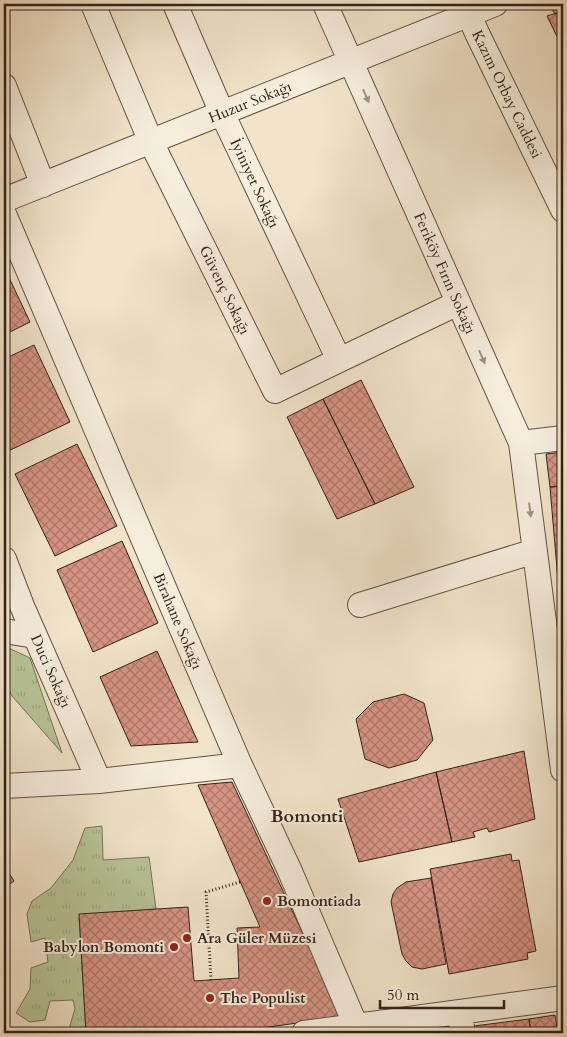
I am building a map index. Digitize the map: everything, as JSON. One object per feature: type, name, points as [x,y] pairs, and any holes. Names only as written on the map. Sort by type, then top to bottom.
[{"type":"street","name":"Güvenç Sokağı","points":[[93,4],[151,142],[275,390],[458,303]]},
{"type":"street","name":"İyiniyet Sokağı","points":[[175,4],[222,113],[339,360]]},
{"type":"street","name":"Feriköy Fırın Sokağı","points":[[325,4],[521,444],[563,770]]},
{"type":"street","name":"Huzur Sokağı","points":[[4,200],[351,62],[467,9],[495,4]]},
{"type":"street","name":"Kazım Orbay Caddesi","points":[[467,9],[563,210]]},
{"type":"street","points":[[4,86],[43,185]]},
{"type":"street","name":"Birahane Sokağı","points":[[4,214],[240,765],[289,869],[356,1026]]},
{"type":"street","points":[[521,444],[563,438]]},
{"type":"street","points":[[360,605],[535,551]]},
{"type":"street","name":"Duci Sokağı","points":[[4,559],[35,636],[99,781]]},
{"type":"street","points":[[4,631],[35,636]]},
{"type":"street","points":[[4,786],[99,781],[240,765]]},
{"type":"street","points":[[319,1032],[356,1026],[461,1023],[563,998]]},
{"type":"path","points":[[211,980],[206,892],[240,882]]},
{"type":"green space","points":[[4,646],[30,658],[62,753],[12,696],[4,681]]},
{"type":"green space","points":[[102,826],[103,860],[149,857],[156,909],[79,915],[86,1033],[58,1033],[69,1029],[75,1009],[73,1000],[50,1001],[45,1020],[30,1022],[16,1013],[30,989],[31,968],[48,962],[45,938],[31,942],[27,914],[32,901],[51,888],[73,860],[85,828]]},
{"type":"building","points":[[549,4],[563,4],[563,11],[555,14]]},
{"type":"building","points":[[563,11],[563,49],[547,16]]},
{"type":"building","points":[[4,267],[30,322],[4,335]]},
{"type":"building","points":[[34,345],[70,422],[6,452],[4,447],[4,359]]},
{"type":"building","points":[[361,380],[414,487],[375,504],[323,399]]},
{"type":"building","points":[[323,399],[375,504],[337,519],[287,417]]},
{"type":"building","points":[[77,444],[117,526],[55,556],[15,474]]},
{"type":"building","points":[[563,452],[563,486],[550,487],[546,454]]},
{"type":"building","points":[[563,486],[563,592],[559,592],[550,487]]},
{"type":"building","points":[[122,541],[158,623],[93,652],[57,570]]},
{"type":"building","points":[[157,651],[198,742],[131,746],[100,677]]},
{"type":"building","points":[[404,694],[424,703],[433,740],[417,760],[389,768],[365,759],[356,719],[373,702]]},
{"type":"building","points":[[524,751],[535,819],[489,832],[487,828],[473,832],[475,837],[452,842],[436,772]]},
{"type":"building","points":[[436,772],[452,842],[359,862],[338,799]]},
{"type":"building","points":[[232,782],[342,1017],[224,1033],[86,1033],[79,914],[188,907],[194,981],[239,978],[237,928],[260,927],[198,785]]},
{"type":"building","points":[[511,854],[512,861],[519,860],[536,951],[527,953],[528,959],[449,974],[430,869]]},
{"type":"building","points":[[4,865],[14,881],[4,888]]},
{"type":"building","points":[[431,878],[446,964],[422,969],[412,967],[402,954],[391,902],[397,888],[406,882]]},
{"type":"building","points":[[555,1015],[558,1033],[531,1033],[529,1019]]},
{"type":"building","points":[[529,1019],[531,1033],[475,1033],[474,1026]]},
{"type":"place","name":"Bomontiada","points":[[267,901]]},
{"type":"place","name":"Ara Güler Müzesi","points":[[187,938]]},
{"type":"place","name":"Babylon Bomonti","points":[[174,947]]},
{"type":"place","name":"The Populist","points":[[210,998]]},
{"type":"district","name":"Bomonti","points":[[307,816]]}]
